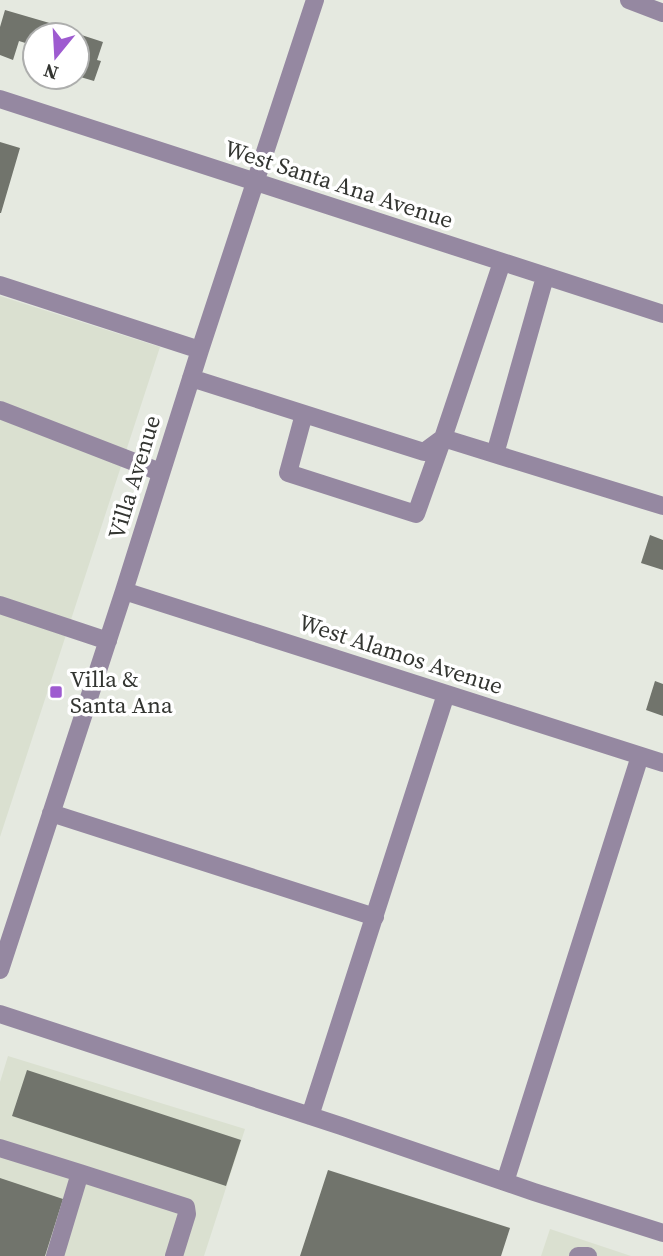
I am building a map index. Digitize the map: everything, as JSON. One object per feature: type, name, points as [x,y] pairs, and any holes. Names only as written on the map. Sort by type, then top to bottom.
[{"type":"street","name":"Villa Avenue","points":[[0,970],[315,0]]},
{"type":"street","points":[[629,0],[663,13]]},
{"type":"street","name":"West Santa Ana Avenue","points":[[0,99],[663,314]]},
{"type":"street","points":[[304,414],[288,474],[416,514],[502,262]]},
{"type":"street","points":[[495,454],[545,277]]},
{"type":"street","points":[[0,285],[200,350]]},
{"type":"street","points":[[191,378],[424,452],[443,438]]},
{"type":"street","points":[[0,411],[160,472]]},
{"type":"street","points":[[443,438],[663,506]]},
{"type":"street","name":"West Alamos Avenue","points":[[124,591],[663,763]]},
{"type":"street","points":[[0,605],[108,641]]},
{"type":"street","points":[[310,1116],[446,694]]},
{"type":"street","points":[[505,1182],[640,756]]},
{"type":"street","points":[[51,813],[374,917]]},
{"type":"street","points":[[0,1014],[663,1233]]},
{"type":"street","points":[[0,1148],[186,1207],[187,1214],[174,1256]]},
{"type":"street","points":[[55,1256],[80,1173]]},
{"type":"street","points":[[578,1256],[588,1256]]},
{"type":"shaded area","points":[[0,296],[160,347],[0,837]]},
{"type":"shaded area","points":[[8,1056],[245,1129],[204,1256],[0,1256],[0,1082]]},
{"type":"shaded area","points":[[550,1229],[631,1256],[541,1256]]},
{"type":"building","points":[[5,10],[43,21],[21,21],[21,42],[13,60],[0,55],[0,27]]},
{"type":"building","points":[[91,38],[103,42],[97,60],[101,61],[94,81],[91,80]]},
{"type":"building","points":[[0,142],[20,148],[1,213],[0,213]]},
{"type":"building","points":[[650,535],[663,540],[663,570],[641,563]]},
{"type":"building","points":[[655,681],[663,684],[663,716],[646,710]]},
{"type":"building","points":[[27,1070],[241,1140],[226,1186],[12,1116]]},
{"type":"building","points":[[328,1170],[510,1228],[501,1256],[300,1256]]},
{"type":"building","points":[[0,1178],[63,1199],[45,1256],[0,1256]]},
{"type":"place","name":"Villa & Santa Ana","points":[[56,692]]}]
